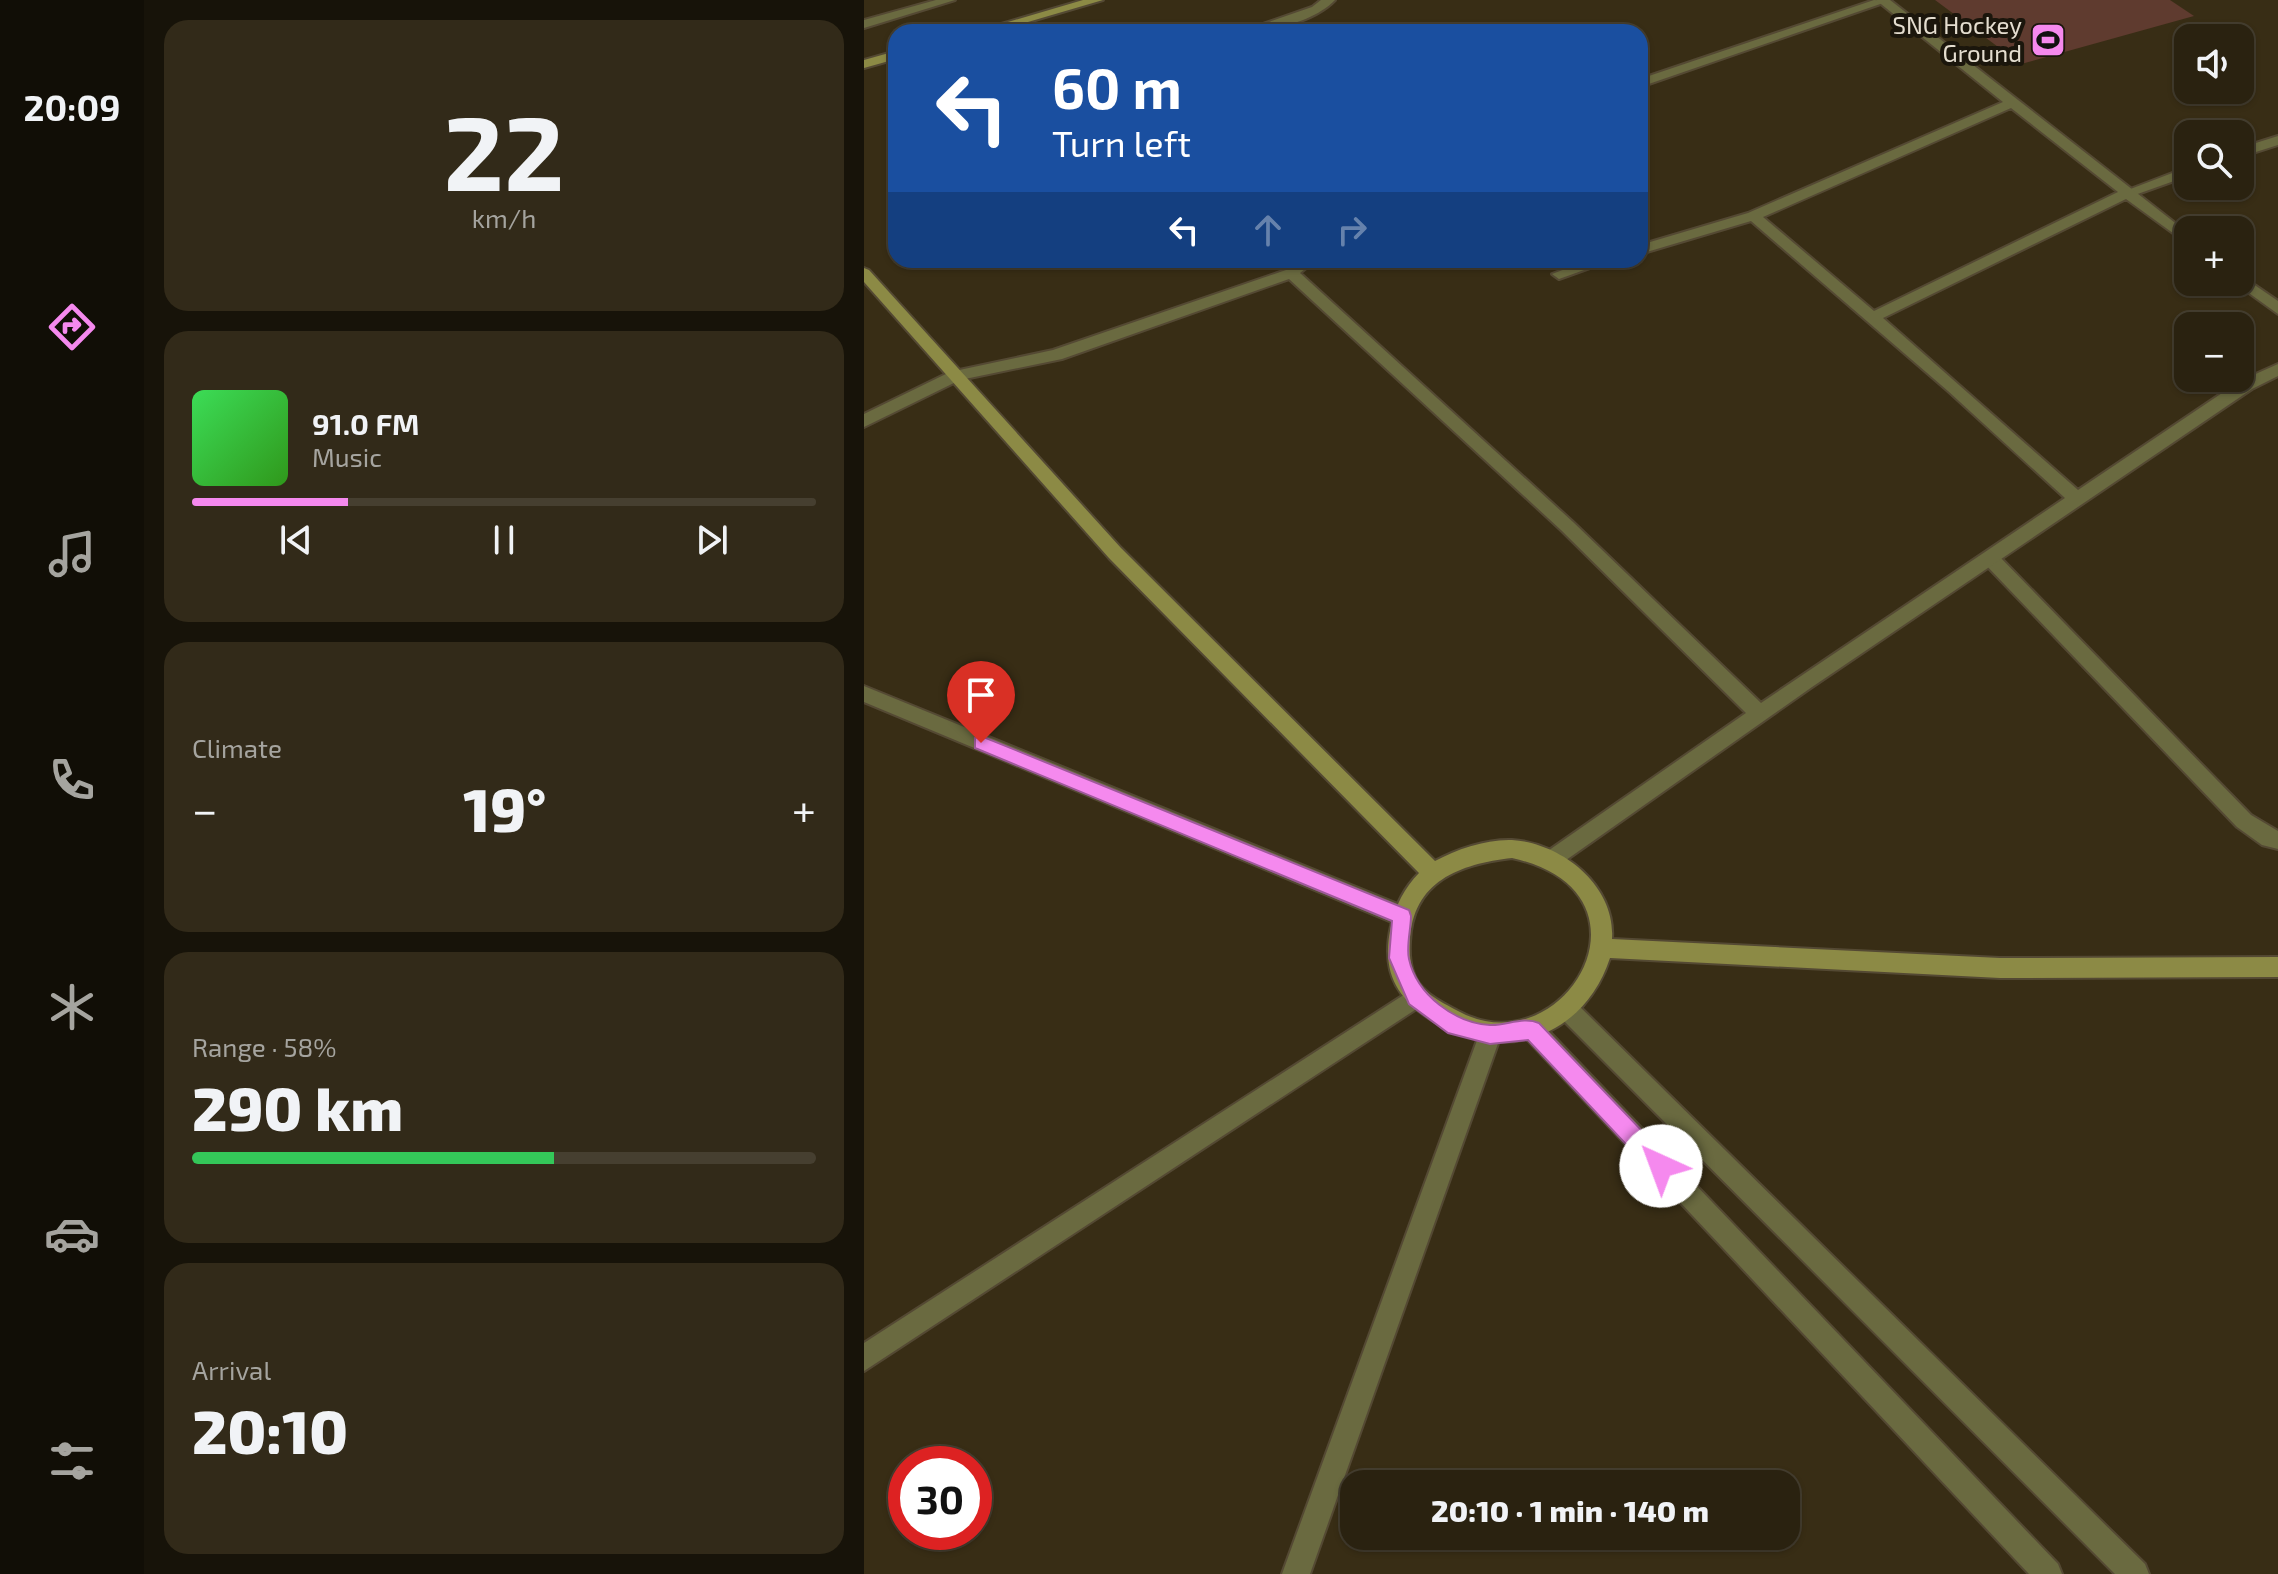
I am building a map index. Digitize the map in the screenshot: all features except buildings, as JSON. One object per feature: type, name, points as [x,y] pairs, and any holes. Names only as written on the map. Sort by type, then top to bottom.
[{"type":"street","points":[[864,24],[949,0]]},
{"type":"street","points":[[1009,24],[1097,0]]},
{"type":"street","points":[[1271,24],[1316,10],[1329,0]]},
{"type":"street","points":[[1648,80],[1883,0],[2174,229]]},
{"type":"street","points":[[864,64],[888,57]]},
{"type":"street","points":[[1648,248],[1753,216],[2011,103]]},
{"type":"street","points":[[2254,148],[2278,140]]},
{"type":"street","points":[[1873,317],[2127,193],[2174,176]]},
{"type":"street","points":[[1753,216],[1873,317],[2077,499]]},
{"type":"street","points":[[864,421],[956,376],[1056,355],[1298,268]]},
{"type":"street","points":[[1559,274],[1579,268]]},
{"type":"street","points":[[864,273],[1115,553],[1433,873]]},
{"type":"street","points":[[1291,273],[1567,526],[1760,714]]},
{"type":"street","points":[[2254,291],[2278,309]]},
{"type":"street","points":[[1552,859],[2077,499],[2246,385],[2278,369]]},
{"type":"street","points":[[1990,558],[2244,821],[2269,839],[2278,840]]},
{"type":"street","points":[[864,694],[1402,916]]},
{"type":"street","points":[[1512,849],[1552,859],[1582,881],[1600,912],[1603,948],[1592,982],[1568,1010],[1532,1029],[1490,1035],[1448,1023],[1416,997],[1398,958],[1402,916],[1414,893],[1433,873],[1470,853],[1512,849]]},
{"type":"street","points":[[1603,948],[2000,968],[2278,967]]},
{"type":"street","points":[[864,1358],[1416,997]]},
{"type":"street","points":[[1568,1010],[2135,1574]]},
{"type":"street","points":[[1532,1029],[2048,1574]]},
{"type":"street","points":[[1296,1574],[1490,1035]]},
{"type":"shaded area","name":"SNG Hockey Ground","points":[[1935,0],[2170,0],[2194,16],[2021,64]]},
{"type":"place","name":"SNG Hockey Ground","points":[[2048,40]]},
{"type":"route","points":[[981,743],[1402,916],[1398,958],[1416,997],[1448,1023],[1490,1035],[1532,1029],[1661,1166]]}]
